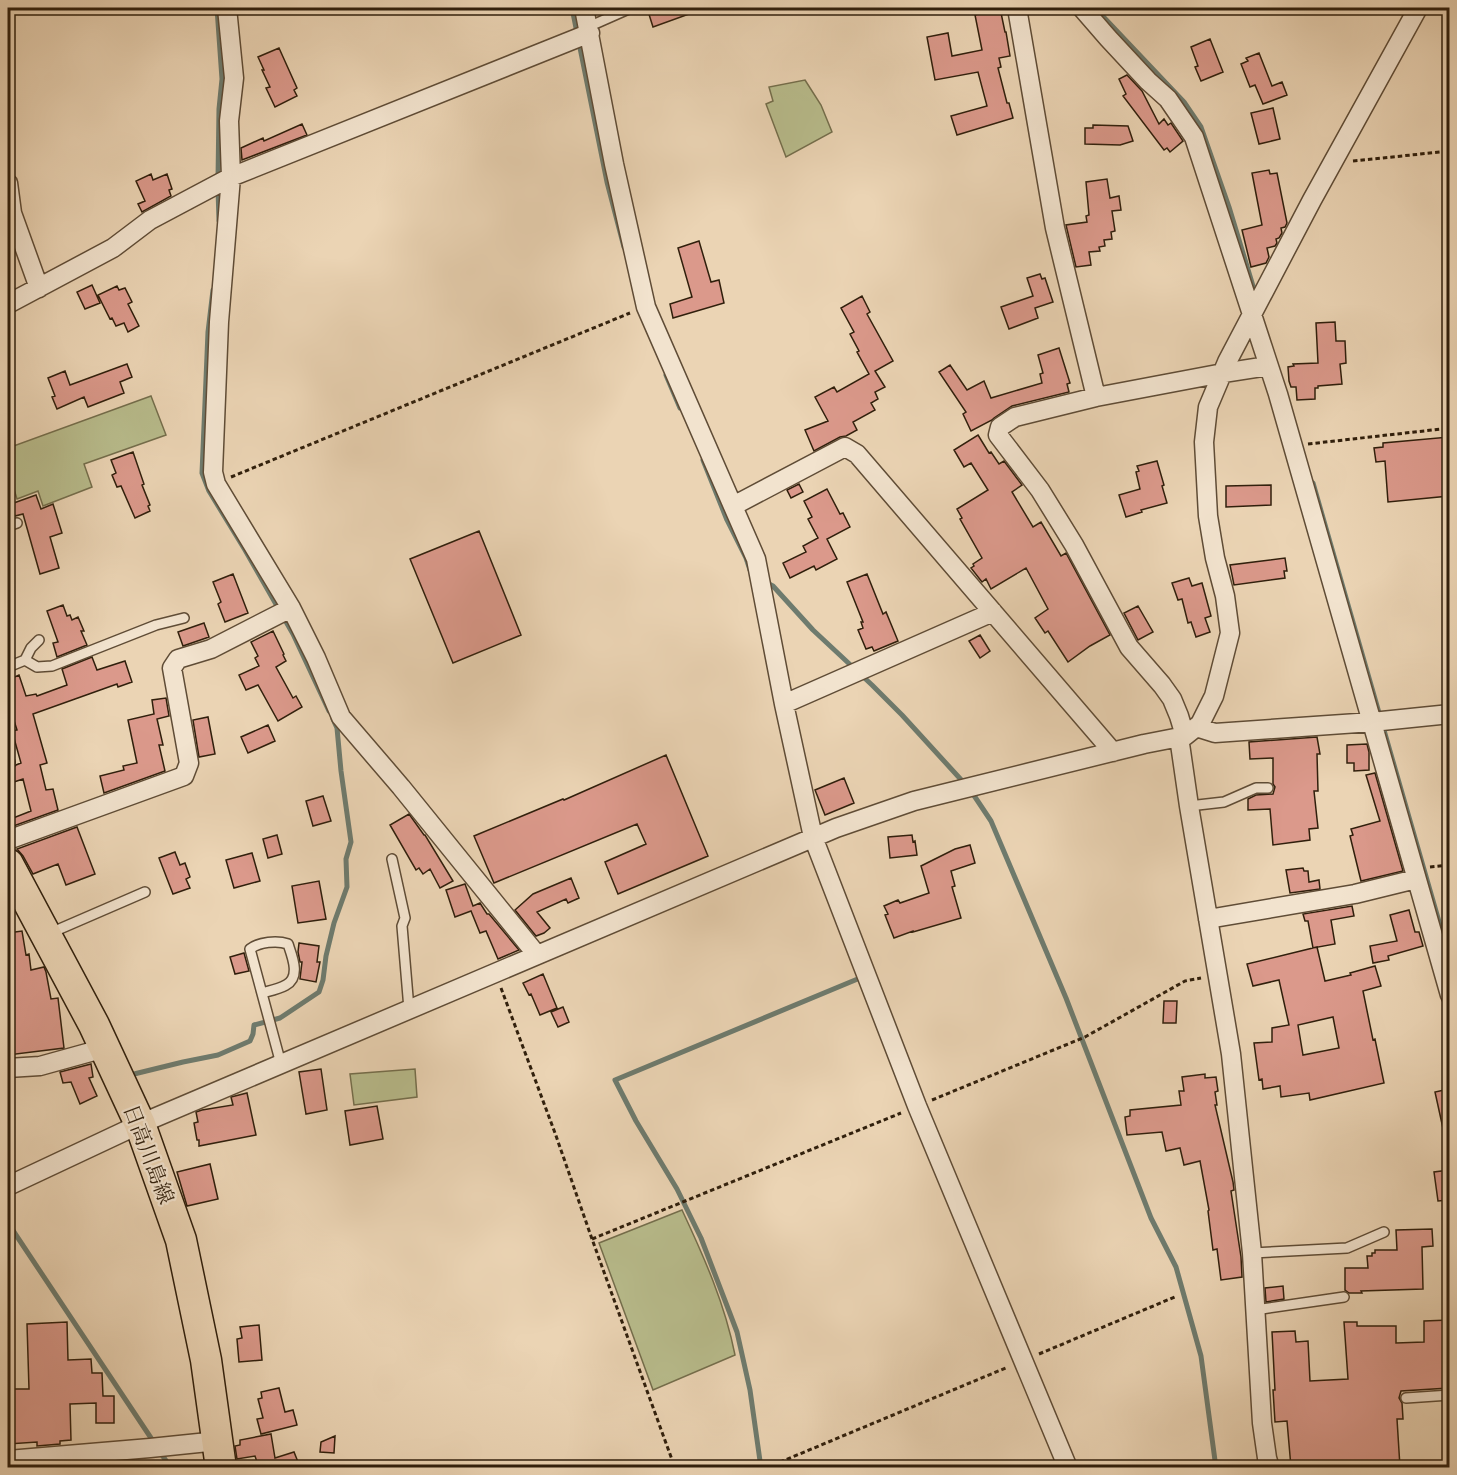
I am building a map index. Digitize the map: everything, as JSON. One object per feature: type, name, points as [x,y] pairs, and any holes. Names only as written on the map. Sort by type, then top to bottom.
[{"type":"main road","name":"日高川島線","points":[[8,864],[94,1025],[140,1124],[181,1240],[206,1360],[219,1454]]},
{"type":"street","points":[[227,8],[234,78],[229,121],[231,177],[219,322],[213,472],[216,484],[291,608],[316,658],[341,717],[401,787],[537,955]]},
{"type":"street","points":[[584,8],[614,164],[646,307],[756,559],[813,837],[918,1107],[1068,1467]]},
{"type":"street","points":[[1017,8],[1055,228],[1096,397]]},
{"type":"street","points":[[1082,8],[1140,72],[1168,99],[1194,137],[1293,447],[1449,995]]},
{"type":"street","points":[[1187,733],[1200,724],[1214,696],[1230,633],[1225,596],[1215,558],[1208,516],[1204,442],[1208,407],[1252,316],[1418,8]]},
{"type":"street","points":[[8,304],[112,248],[150,220],[231,177],[589,30]]},
{"type":"street","points":[[8,183],[12,213],[39,288]]},
{"type":"street","points":[[1268,366],[1096,397],[1016,417],[1000,427],[998,435],[1040,490],[1063,526],[1130,647],[1172,699],[1187,733],[1189,806],[1231,1054],[1252,1252],[1262,1423],[1270,1467]]},
{"type":"street","points":[[733,506],[845,447],[857,454],[1113,752]]},
{"type":"street","points":[[8,840],[184,776],[189,764],[172,668],[178,659],[211,649],[291,608]]},
{"type":"street","points":[[784,704],[993,612]]},
{"type":"street","points":[[8,1186],[140,1124],[495,972],[813,837],[914,801],[1187,733],[1372,722],[1449,714]]},
{"type":"street","points":[[1208,919],[1355,894],[1416,879]]},
{"type":"street","points":[[8,1068],[40,1066],[105,1048]]},
{"type":"street","points":[[8,1460],[150,1448],[219,1454]]},
{"type":"lane","points":[[589,30],[631,8]]},
{"type":"lane","points":[[25,660],[37,668],[52,666],[156,625],[184,618]]},
{"type":"lane","points":[[8,667],[25,660],[31,648],[39,640]]},
{"type":"lane","points":[[1189,806],[1224,802],[1256,788],[1268,788]]},
{"type":"lane","points":[[392,859],[405,918],[402,926],[410,1010]]},
{"type":"lane","points":[[46,935],[145,892]]},
{"type":"lane","points":[[262,993],[288,985],[294,977],[294,962],[288,944],[280,941],[254,945],[250,949],[281,1064]]},
{"type":"lane","points":[[1252,1252],[1347,1248],[1384,1232]]},
{"type":"lane","points":[[1255,1310],[1344,1297]]},
{"type":"lane","points":[[1406,1398],[1449,1395]]},
{"type":"path","points":[[1333,163],[1449,151]]},
{"type":"path","points":[[216,484],[646,307]]},
{"type":"path","points":[[1293,447],[1449,428]]},
{"type":"path","points":[[495,972],[675,1467]]},
{"type":"path","points":[[766,1467],[1177,1296]]},
{"type":"green space","points":[[805,80],[821,105],[832,132],[786,157],[766,104],[773,101],[769,87]]},
{"type":"green space","points":[[151,396],[166,435],[84,464],[92,487],[43,506],[38,491],[17,499],[8,470],[8,448]]},
{"type":"green space","points":[[415,1069],[417,1097],[354,1105],[350,1074]]},
{"type":"green space","points":[[682,1210],[720,1299],[735,1355],[653,1390],[599,1243]]},
{"type":"building","points":[[647,8],[703,8],[703,9],[653,27]]},
{"type":"building","points":[[977,8],[1000,8],[1010,56],[999,58],[1001,67],[998,68],[1013,118],[957,135],[951,116],[987,106],[978,72],[935,80],[927,37],[948,33],[952,56],[982,50],[975,15],[978,14]]},
{"type":"building","points":[[1210,39],[1223,72],[1201,81],[1195,67],[1198,66],[1191,47]]},
{"type":"building","points":[[279,48],[297,88],[294,90],[297,96],[275,107],[266,88],[270,87],[258,57]]},
{"type":"building","points":[[1259,53],[1272,86],[1282,82],[1287,95],[1263,104],[1255,85],[1250,87],[1241,64],[1248,61],[1246,58]]},
{"type":"building","points":[[1127,75],[1142,91],[1159,124],[1164,119],[1168,125],[1171,123],[1183,141],[1170,152],[1167,148],[1164,150],[1123,96],[1126,94],[1119,79]]},
{"type":"building","points":[[1273,108],[1280,139],[1259,144],[1251,113]]},
{"type":"building","points":[[302,124],[307,135],[242,160],[241,148],[263,138],[264,141]]},
{"type":"building","points":[[1093,125],[1128,126],[1133,141],[1120,145],[1085,144],[1085,128],[1093,128]]},
{"type":"building","points":[[1269,170],[1270,174],[1277,173],[1287,223],[1281,228],[1282,233],[1276,239],[1275,246],[1267,248],[1269,257],[1266,263],[1251,267],[1242,230],[1262,225],[1252,173]]},
{"type":"building","points":[[151,174],[153,180],[167,174],[172,189],[169,190],[171,196],[142,212],[138,204],[145,201],[136,181]]},
{"type":"building","points":[[1107,179],[1110,198],[1119,196],[1121,210],[1112,211],[1115,231],[1111,232],[1112,239],[1104,240],[1105,246],[1099,247],[1100,251],[1089,252],[1091,265],[1076,267],[1066,225],[1087,222],[1086,216],[1089,215],[1086,182]]},
{"type":"building","points":[[699,241],[711,282],[719,280],[724,303],[673,318],[670,304],[692,297],[678,248]]},
{"type":"building","points":[[1040,274],[1042,279],[1045,278],[1053,302],[1035,308],[1038,318],[1009,329],[1001,307],[1033,296],[1027,278]]},
{"type":"building","points":[[92,285],[100,303],[85,309],[77,292]]},
{"type":"building","points":[[117,286],[119,290],[125,288],[132,302],[128,304],[139,326],[128,332],[124,323],[116,326],[112,318],[110,319],[98,295]]},
{"type":"building","points":[[862,296],[870,312],[867,314],[893,361],[875,371],[885,387],[875,392],[878,399],[871,403],[875,410],[853,422],[857,430],[814,451],[805,430],[828,421],[815,397],[834,387],[837,392],[869,374],[850,334],[854,332],[841,308]]},
{"type":"building","points":[[1335,322],[1336,341],[1345,341],[1346,363],[1340,364],[1342,384],[1318,386],[1315,388],[1315,399],[1297,400],[1296,387],[1291,387],[1289,381],[1288,367],[1294,366],[1293,364],[1318,363],[1316,323]]},
{"type":"building","points":[[1059,348],[1070,383],[1067,384],[1069,392],[1012,406],[971,431],[963,414],[966,412],[939,372],[950,365],[967,390],[984,381],[991,398],[1042,383],[1040,374],[1043,373],[1038,355]]},
{"type":"building","points":[[127,364],[132,377],[120,382],[124,393],[88,407],[84,397],[57,409],[48,378],[65,371],[70,385]]},
{"type":"building","points":[[978,435],[989,453],[991,452],[999,464],[1004,461],[1022,485],[1012,492],[1033,527],[1041,522],[1061,556],[1066,553],[1110,635],[1068,662],[1048,631],[1045,633],[1035,618],[1048,609],[1026,568],[991,589],[986,579],[982,582],[971,568],[982,558],[960,519],[962,518],[957,509],[988,490],[971,463],[964,467],[954,450]]},
{"type":"building","points":[[1449,437],[1449,496],[1388,502],[1385,461],[1376,462],[1374,448],[1383,447],[1383,443]]},
{"type":"building","points":[[133,452],[150,505],[148,506],[150,511],[135,518],[121,486],[117,487],[112,475],[116,473],[111,460]]},
{"type":"building","points":[[1157,461],[1167,503],[1126,517],[1119,495],[1140,489],[1137,466]]},
{"type":"building","points":[[799,484],[803,492],[791,498],[787,490]]},
{"type":"building","points":[[1271,485],[1271,505],[1226,507],[1226,486]]},
{"type":"building","points":[[827,489],[840,514],[843,513],[850,527],[827,539],[837,559],[816,570],[814,566],[790,578],[783,563],[806,552],[803,546],[818,538],[808,519],[812,517],[804,501]]},
{"type":"building","points":[[36,495],[41,509],[53,504],[62,533],[50,537],[59,568],[40,574],[23,514],[15,516],[11,504]]},
{"type":"building","points":[[479,531],[521,635],[453,663],[410,559]]},
{"type":"building","points":[[1285,558],[1287,571],[1284,571],[1285,578],[1234,585],[1230,565]]},
{"type":"building","points":[[233,574],[248,613],[225,622],[218,604],[221,602],[213,582]]},
{"type":"building","points":[[867,574],[883,614],[886,612],[898,641],[874,651],[872,647],[866,649],[858,630],[863,628],[861,622],[863,622],[847,582]]},
{"type":"building","points":[[1189,578],[1192,586],[1202,583],[1211,616],[1205,618],[1210,632],[1196,637],[1191,622],[1188,623],[1182,599],[1178,600],[1172,583]]},
{"type":"building","points":[[63,605],[67,616],[70,615],[72,620],[78,617],[87,645],[57,657],[53,643],[58,642],[47,611]]},
{"type":"building","points":[[1138,606],[1153,632],[1138,640],[1124,613]]},
{"type":"building","points":[[204,623],[209,637],[183,646],[178,632]]},
{"type":"building","points":[[273,631],[286,661],[276,667],[293,698],[296,696],[302,707],[278,721],[258,685],[246,690],[239,675],[259,666],[255,658],[258,656],[251,642]]},
{"type":"building","points":[[980,635],[990,651],[980,658],[969,641]]},
{"type":"building","points":[[92,657],[97,670],[125,661],[132,682],[118,687],[117,684],[33,714],[47,763],[40,765],[46,790],[53,789],[58,810],[8,828],[8,820],[31,811],[23,779],[8,784],[8,769],[21,763],[12,731],[17,730],[8,702],[8,680],[19,675],[26,696],[36,694],[37,696],[67,685],[62,669]]},
{"type":"building","points":[[166,698],[169,716],[157,719],[163,745],[159,745],[165,771],[104,793],[100,776],[124,770],[123,766],[137,763],[128,720],[154,714],[152,700]]},
{"type":"building","points":[[208,717],[215,754],[199,757],[193,720]]},
{"type":"building","points":[[268,725],[275,741],[248,753],[241,737]]},
{"type":"building","points":[[1317,737],[1320,754],[1317,754],[1318,791],[1314,791],[1318,828],[1309,829],[1310,840],[1273,845],[1270,809],[1248,810],[1248,799],[1256,795],[1273,794],[1275,787],[1273,758],[1250,759],[1249,742]]},
{"type":"building","points":[[1367,744],[1369,770],[1354,771],[1354,763],[1347,763],[1347,745]]},
{"type":"building","points":[[666,755],[708,856],[618,894],[605,862],[646,844],[637,824],[494,883],[474,836],[564,800]]},
{"type":"building","points":[[1375,773],[1403,871],[1361,881],[1350,836],[1353,835],[1351,829],[1380,821],[1366,775]]},
{"type":"building","points":[[844,778],[854,803],[825,815],[815,790]]},
{"type":"building","points":[[323,796],[331,821],[313,826],[306,801]]},
{"type":"building","points":[[409,814],[425,835],[453,881],[440,888],[430,869],[423,874],[419,868],[416,870],[390,825]]},
{"type":"building","points":[[77,827],[95,874],[66,885],[58,864],[33,874],[17,849]]},
{"type":"building","points":[[277,835],[282,854],[268,858],[263,839]]},
{"type":"building","points":[[912,835],[917,855],[890,858],[888,837]]},
{"type":"building","points":[[970,845],[975,863],[951,871],[955,886],[952,887],[961,918],[894,938],[884,906],[898,900],[900,903],[929,893],[921,866],[955,849]]},
{"type":"building","points":[[175,852],[180,865],[185,863],[190,877],[186,879],[190,888],[173,894],[159,858]]},
{"type":"building","points":[[252,853],[260,881],[234,888],[226,860]]},
{"type":"building","points":[[1303,868],[1304,871],[1308,871],[1309,882],[1319,880],[1320,889],[1290,893],[1286,870]]},
{"type":"building","points":[[571,878],[579,898],[568,903],[566,899],[537,912],[550,928],[536,936],[515,910],[533,894]]},
{"type":"building","points":[[319,881],[326,919],[298,923],[292,886]]},
{"type":"building","points":[[465,884],[473,906],[480,903],[519,950],[498,959],[486,931],[480,933],[471,911],[455,917],[446,890]]},
{"type":"building","points":[[1352,906],[1354,916],[1331,920],[1335,944],[1313,948],[1308,921],[1305,921],[1303,914]]},
{"type":"building","points":[[1409,910],[1415,932],[1419,932],[1423,946],[1388,956],[1389,960],[1373,963],[1370,946],[1397,941],[1390,915]]},
{"type":"building","points":[[22,931],[31,970],[44,967],[51,999],[58,998],[64,1048],[8,1055],[8,933]]},
{"type":"building","points":[[299,943],[319,946],[317,962],[320,962],[316,982],[300,979],[302,962],[300,962],[298,952]]},
{"type":"building","points":[[1317,947],[1325,981],[1375,966],[1381,986],[1363,991],[1384,1083],[1310,1100],[1309,1093],[1281,1097],[1280,1086],[1263,1089],[1262,1079],[1259,1080],[1254,1043],[1272,1042],[1272,1028],[1289,1025],[1279,980],[1253,986],[1247,964]],"holes":[[[1333,1017],[1339,1048],[1303,1055],[1298,1025]]]},
{"type":"building","points":[[244,953],[249,971],[235,974],[230,957]]},
{"type":"building","points":[[543,974],[557,1008],[540,1015],[531,994],[529,995],[523,983]]},
{"type":"building","points":[[1164,1001],[1177,1001],[1176,1023],[1163,1023]]},
{"type":"building","points":[[563,1007],[569,1022],[558,1027],[551,1012]]},
{"type":"building","points":[[91,1064],[93,1077],[89,1078],[97,1096],[80,1104],[71,1082],[63,1083],[60,1072]]},
{"type":"building","points":[[321,1069],[327,1110],[306,1114],[299,1072]]},
{"type":"building","points":[[1205,1074],[1205,1078],[1216,1077],[1218,1091],[1215,1092],[1217,1105],[1215,1105],[1233,1182],[1234,1190],[1231,1191],[1241,1257],[1242,1277],[1221,1280],[1217,1249],[1213,1250],[1209,1210],[1200,1161],[1184,1165],[1180,1148],[1166,1151],[1162,1132],[1127,1135],[1125,1117],[1130,1116],[1130,1110],[1181,1105],[1179,1091],[1184,1091],[1182,1077]]},
{"type":"building","points":[[1449,1089],[1449,1132],[1444,1133],[1435,1092]]},
{"type":"building","points":[[247,1093],[256,1135],[199,1146],[194,1123],[198,1122],[196,1112],[233,1105],[231,1097]]},
{"type":"building","points":[[377,1106],[383,1139],[350,1145],[345,1111]]},
{"type":"building","points":[[210,1164],[218,1199],[187,1206],[177,1172]]},
{"type":"building","points":[[1449,1170],[1449,1200],[1438,1201],[1434,1172]]},
{"type":"building","points":[[1432,1229],[1433,1246],[1422,1247],[1423,1289],[1361,1291],[1362,1293],[1349,1293],[1345,1290],[1345,1268],[1368,1268],[1367,1256],[1372,1256],[1375,1250],[1397,1250],[1396,1230]]},
{"type":"building","points":[[1283,1286],[1284,1299],[1266,1302],[1265,1288]]},
{"type":"building","points":[[1449,1320],[1449,1388],[1401,1391],[1399,1398],[1402,1403],[1403,1419],[1397,1419],[1400,1467],[1291,1467],[1287,1421],[1275,1422],[1272,1332],[1295,1331],[1296,1342],[1308,1341],[1310,1381],[1348,1379],[1344,1322],[1357,1322],[1357,1326],[1396,1326],[1396,1343],[1424,1342],[1424,1321]]},
{"type":"building","points":[[67,1322],[68,1360],[91,1359],[92,1373],[102,1373],[103,1396],[114,1396],[114,1423],[96,1423],[96,1403],[70,1404],[71,1440],[60,1441],[60,1444],[37,1446],[37,1442],[8,1444],[8,1389],[29,1389],[27,1324]]},
{"type":"building","points":[[259,1325],[262,1360],[239,1362],[237,1339],[242,1338],[240,1327]]},
{"type":"building","points":[[279,1388],[285,1412],[293,1410],[297,1425],[261,1434],[257,1419],[263,1418],[258,1399],[262,1398],[261,1392]]},
{"type":"building","points":[[271,1434],[275,1458],[294,1452],[300,1467],[255,1467],[258,1465],[255,1456],[237,1459],[235,1446],[240,1445],[240,1440]]},
{"type":"building","points":[[335,1436],[334,1453],[320,1452],[321,1442]]},
{"type":"waterway","points":[[217,8],[222,79],[218,179]]},
{"type":"waterway","points":[[572,8],[607,182],[624,247]]},
{"type":"waterway","points":[[1095,8],[1184,102],[1201,127],[1229,207],[1256,296]]},
{"type":"waterway","points":[[218,189],[219,221]]},
{"type":"waterway","points":[[213,290],[208,332],[202,473],[209,491],[293,634],[329,711]]},
{"type":"waterway","points":[[666,375],[680,408]]},
{"type":"waterway","points":[[703,460],[750,570]]},
{"type":"waterway","points":[[1313,483],[1450,960]]},
{"type":"waterway","points":[[765,582],[773,586],[813,630],[902,715],[965,784]]},
{"type":"waterway","points":[[130,1075],[218,1055],[250,1041],[254,1025],[280,1018],[319,992],[334,923],[347,887],[346,859],[351,842],[337,728],[333,719]]},
{"type":"waterway","points":[[971,791],[991,821],[1066,998],[1151,1218],[1176,1267],[1201,1356],[1216,1468]]},
{"type":"waterway","points":[[761,1468],[750,1390],[737,1332],[701,1238],[677,1189],[636,1121],[615,1080],[860,978]]},
{"type":"waterway","points":[[8,1223],[155,1444]]},
{"type":"waterway","points":[[160,1452],[171,1468]]}]
